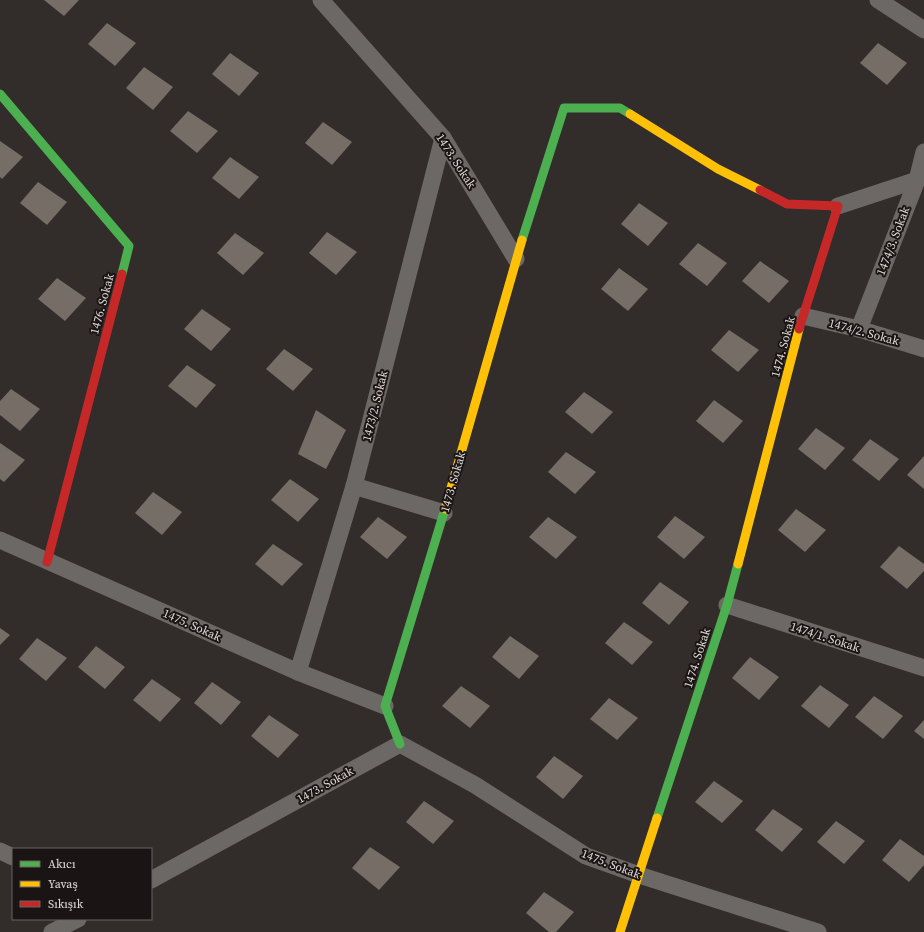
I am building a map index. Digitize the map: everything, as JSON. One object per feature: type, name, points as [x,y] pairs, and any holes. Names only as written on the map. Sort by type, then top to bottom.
[{"type":"street","name":"1473. Sokak","points":[[321,0],[443,138],[516,259],[444,514],[385,706]]},
{"type":"street","points":[[878,0],[924,30]]},
{"type":"street","name":"1476. Sokak","points":[[0,94],[129,246],[47,562]]},
{"type":"street","points":[[516,259],[564,108],[620,108],[718,168],[788,204],[838,206],[917,180]]},
{"type":"street","name":"1473/2. Sokak","points":[[298,672],[354,486],[443,138]]},
{"type":"street","name":"1474/3. Sokak","points":[[859,329],[917,180],[924,152]]},
{"type":"street","name":"1474. Sokak","points":[[620,932],[727,605],[803,316],[838,206]]},
{"type":"street","name":"1474/2. Sokak","points":[[803,316],[859,329],[924,349]]},
{"type":"street","points":[[354,486],[444,514]]},
{"type":"street","name":"1475. Sokak","points":[[0,540],[298,672],[385,706]]},
{"type":"street","name":"1474/1. Sokak","points":[[727,605],[924,668]]},
{"type":"street","points":[[385,706],[400,744]]},
{"type":"street","name":"1473. Sokak","points":[[152,879],[400,744]]},
{"type":"street","name":"1475. Sokak","points":[[400,744],[475,786],[586,856],[639,875],[818,932]]},
{"type":"street","points":[[0,851],[12,857]]},
{"type":"street","points":[[52,932],[76,920]]},
{"type":"building","points":[[44,0],[79,0],[64,16]]},
{"type":"building","points":[[107,23],[136,43],[115,66],[88,44]]},
{"type":"building","points":[[878,43],[907,63],[887,85],[860,63]]},
{"type":"building","points":[[230,53],[259,73],[239,96],[212,74]]},
{"type":"building","points":[[144,67],[173,87],[153,110],[126,88]]},
{"type":"building","points":[[188,111],[218,131],[197,153],[170,131]]},
{"type":"building","points":[[323,122],[352,142],[332,165],[305,143]]},
{"type":"building","points":[[0,141],[23,157],[2,179],[0,177]]},
{"type":"building","points":[[230,157],[259,177],[239,199],[212,178]]},
{"type":"building","points":[[38,182],[67,202],[47,225],[20,203]]},
{"type":"building","points":[[639,203],[668,223],[648,246],[621,224]]},
{"type":"building","points":[[327,232],[357,252],[336,275],[309,253]]},
{"type":"building","points":[[235,233],[264,253],[243,275],[217,253]]},
{"type":"building","points":[[698,243],[727,263],[707,286],[679,264]]},
{"type":"building","points":[[760,261],[789,281],[769,303],[742,281]]},
{"type":"building","points":[[619,268],[648,289],[628,311],[601,289]]},
{"type":"building","points":[[57,278],[86,298],[65,321],[38,299]]},
{"type":"building","points":[[202,309],[231,329],[211,351],[184,329]]},
{"type":"building","points":[[729,330],[759,350],[738,372],[711,350]]},
{"type":"building","points":[[284,349],[313,369],[293,391],[266,369]]},
{"type":"building","points":[[187,365],[216,385],[196,408],[168,386]]},
{"type":"building","points":[[11,389],[40,409],[20,431],[0,415],[0,401]]},
{"type":"building","points":[[584,392],[613,412],[592,434],[565,412]]},
{"type":"building","points":[[714,400],[743,421],[723,443],[696,421]]},
{"type":"building","points":[[316,410],[346,430],[326,469],[298,454]]},
{"type":"building","points":[[816,428],[845,448],[825,470],[798,449]]},
{"type":"building","points":[[870,439],[899,459],[879,481],[852,460]]},
{"type":"building","points":[[0,443],[25,460],[4,482],[0,479]]},
{"type":"building","points":[[566,452],[596,472],[575,494],[548,472]]},
{"type":"building","points":[[924,456],[924,489],[907,475]]},
{"type":"building","points":[[290,479],[319,499],[298,522],[271,500]]},
{"type":"building","points":[[153,492],[182,512],[162,535],[135,513]]},
{"type":"building","points":[[796,509],[826,530],[805,552],[778,530]]},
{"type":"building","points":[[675,516],[705,537],[684,559],[657,537]]},
{"type":"building","points":[[378,517],[407,537],[387,559],[360,537]]},
{"type":"building","points":[[548,517],[577,537],[556,559],[529,537]]},
{"type":"building","points":[[273,544],[303,564],[282,586],[255,564]]},
{"type":"building","points":[[899,546],[924,564],[924,571],[907,589],[880,567]]},
{"type":"building","points":[[660,582],[689,602],[669,625],[642,603]]},
{"type":"building","points":[[624,622],[653,642],[632,665],[605,643]]},
{"type":"building","points":[[0,628],[10,635],[0,645]]},
{"type":"building","points":[[510,636],[539,656],[519,679],[492,657]]},
{"type":"building","points":[[37,638],[67,658],[46,681],[19,659]]},
{"type":"building","points":[[96,646],[125,667],[105,689],[78,667]]},
{"type":"building","points":[[750,657],[779,677],[759,700],[732,678]]},
{"type":"building","points":[[152,679],[181,699],[160,722],[133,700]]},
{"type":"building","points":[[212,682],[241,702],[221,725],[194,703]]},
{"type":"building","points":[[820,685],[849,705],[829,728],[801,706]]},
{"type":"building","points":[[461,686],[490,706],[470,728],[442,706]]},
{"type":"building","points":[[874,696],[903,716],[883,739],[855,717]]},
{"type":"building","points":[[609,698],[638,718],[617,740],[590,719]]},
{"type":"building","points":[[269,715],[299,735],[278,758],[251,736]]},
{"type":"building","points":[[924,720],[924,739],[914,731]]},
{"type":"building","points":[[554,756],[583,776],[563,799],[536,777]]},
{"type":"building","points":[[714,781],[743,801],[722,823],[695,802]]},
{"type":"building","points":[[424,801],[454,821],[433,844],[406,822]]},
{"type":"building","points":[[773,809],[803,829],[782,852],[755,830]]},
{"type":"building","points":[[836,821],[865,841],[844,864],[817,842]]},
{"type":"building","points":[[900,839],[924,856],[924,865],[909,882],[882,860]]},
{"type":"building","points":[[370,847],[400,867],[379,890],[352,868]]},
{"type":"building","points":[[544,892],[574,912],[556,932],[549,932],[526,913]]},
{"type":"traffic: fast","points":[[0,94],[129,246],[122,274]]},
{"type":"traffic: fast","points":[[522,240],[564,108],[620,108],[630,114]]},
{"type":"traffic: fast","points":[[400,744],[385,706],[445,509]]},
{"type":"traffic: fast","points":[[657,818],[727,605],[738,564]]},
{"type":"traffic: slow","points":[[630,114],[718,169],[760,190]]},
{"type":"traffic: slow","points":[[445,509],[522,240]]},
{"type":"traffic: slow","points":[[738,564],[799,329]]},
{"type":"traffic: slow","points":[[620,932],[657,818]]},
{"type":"traffic: jam","points":[[760,190],[787,204],[838,206],[799,329]]},
{"type":"traffic: jam","points":[[47,562],[122,274]]}]
